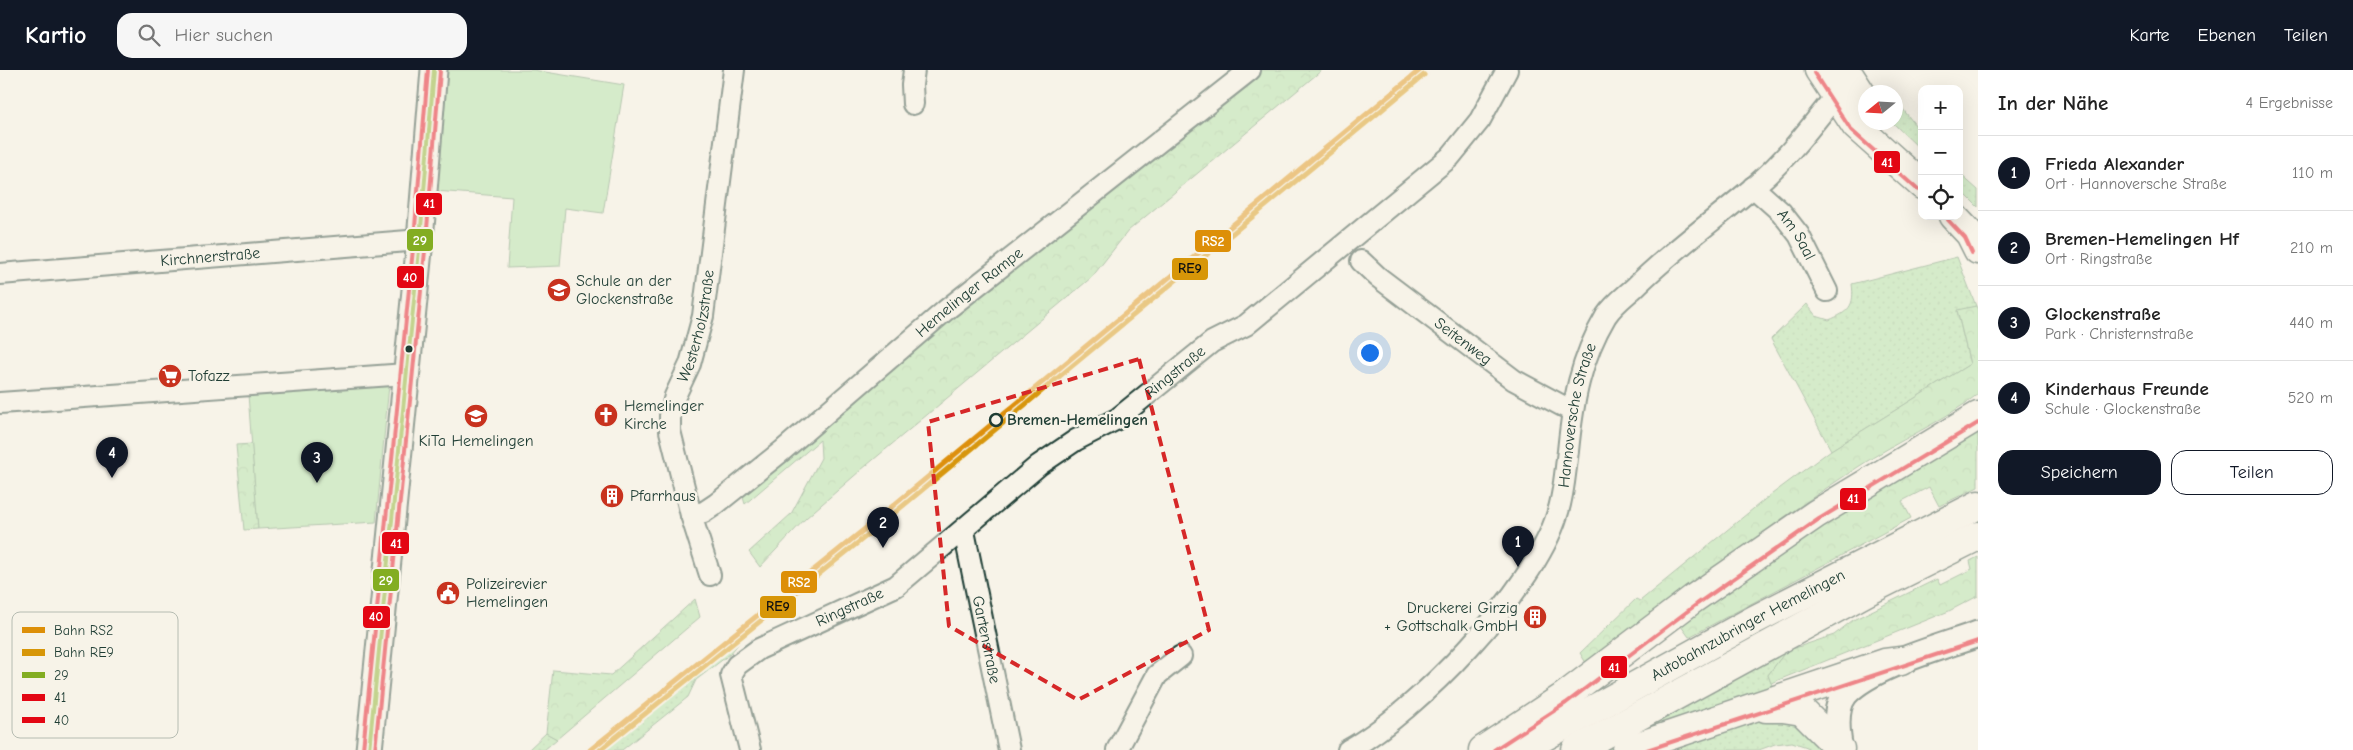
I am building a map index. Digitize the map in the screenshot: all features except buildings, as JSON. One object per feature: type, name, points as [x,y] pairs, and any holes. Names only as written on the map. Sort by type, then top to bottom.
[{"type":"main road","points":[[1818,70],[1847,79],[1858,92]]},
{"type":"main road","points":[[1847,79],[1856,126],[1918,181]]},
{"type":"main road","points":[[1889,130],[1918,157]]},
{"type":"main road","points":[[1963,203],[1978,219]]},
{"type":"main road","points":[[1956,220],[1970,234],[1978,250]]},
{"type":"main road","points":[[1483,750],[1562,698],[1693,599],[1816,514],[1978,416]]},
{"type":"main road","name":"Autobahnzubringer Hemelingen","points":[[1520,750],[1754,620],[1978,505]]},
{"type":"main road","name":"Autobahnzubringer Hemelingen","points":[[1576,750],[1866,592],[1978,536]]},
{"type":"main road","points":[[1627,750],[1885,664],[1901,661]]},
{"type":"main road","points":[[1750,708],[1783,708],[1802,711],[1840,749]]},
{"type":"street","points":[[369,750],[420,240],[434,70]]},
{"type":"street","name":"Westerholzstraße","points":[[710,575],[691,515],[670,431],[670,416],[675,396],[690,364],[702,316],[734,70]]},
{"type":"street","points":[[913,104],[912,85],[914,70]]},
{"type":"street","name":"Hemelinger Rampe","points":[[691,515],[704,512],[731,492],[782,451],[946,310],[1250,70]]},
{"type":"street","name":"Ringstraße","points":[[750,750],[731,675],[737,665],[759,649],[896,586],[964,531],[1039,465],[1076,440],[1117,419],[1212,342],[1246,325],[1450,157],[1480,120],[1507,70]]},
{"type":"street","name":"Hannoversche Straße","points":[[1348,750],[1365,741],[1403,712],[1434,683],[1489,624],[1544,550],[1558,514],[1572,411],[1578,382],[1585,358],[1608,313],[1665,257],[1776,167],[1847,79]]},
{"type":"street","name":"Am Saal","points":[[1753,187],[1781,212],[1799,235],[1827,292]]},
{"type":"street","name":"Kirchnerstraße","points":[[0,274],[420,240]]},
{"type":"street","name":"Seitenweg","points":[[1361,261],[1378,277],[1514,380],[1572,411]]},
{"type":"street","points":[[0,403],[406,374]]},
{"type":"street","name":"Gartenstraße","points":[[964,531],[1009,750]]},
{"type":"street","points":[[1840,749],[1837,717],[1845,695],[1866,678],[1901,661],[1978,634]]},
{"type":"street","points":[[1117,750],[1157,675],[1181,656]]},
{"type":"highlighted area","points":[[1139,359],[1209,630],[1078,700],[949,626],[928,422]]},
{"type":"green space","points":[[448,70],[533,70],[624,85],[603,213],[565,208],[560,266],[507,268],[512,197],[435,191]]},
{"type":"green space","points":[[1255,70],[1322,70],[1128,231],[1092,277],[806,518],[760,567],[749,552],[791,514],[821,458],[820,440],[745,504],[742,494],[984,290]]},
{"type":"green space","points":[[1903,109],[1918,129],[1918,147],[1900,130],[1903,130]]},
{"type":"green space","points":[[1963,177],[1978,190],[1978,207],[1963,192]]},
{"type":"green space","points":[[1957,257],[1976,306],[1957,311],[1970,364],[1831,450],[1771,339],[1807,304],[1816,316],[1829,320],[1846,311],[1851,303],[1852,284]]},
{"type":"green space","points":[[1976,306],[1978,310],[1978,394],[1949,414],[1873,458],[1823,490],[1586,663],[1580,653],[1636,599],[1640,601],[1764,500],[1831,450],[1970,364],[1957,310]]},
{"type":"green space","points":[[389,385],[376,522],[258,529],[248,394]]},
{"type":"green space","points":[[1978,426],[1978,487],[1939,506],[1929,487],[1902,501],[1911,518],[1689,637],[1678,622],[1831,516]]},
{"type":"green space","points":[[252,444],[258,529],[244,530],[236,445]]},
{"type":"green space","points":[[1978,557],[1978,596],[1949,611],[1771,683],[1768,675],[1786,651],[1834,635],[1853,620],[1937,579],[1940,585],[1972,569],[1970,561]]},
{"type":"green space","points":[[695,599],[700,617],[557,739],[546,733],[553,670],[611,675]]},
{"type":"green space","points":[[750,630],[730,654],[696,680],[688,697],[622,750],[602,750]]},
{"type":"green space","points":[[1794,641],[1768,675],[1775,693],[1655,733],[1613,750],[1593,750]]},
{"type":"green space","points":[[1789,716],[1828,750],[1809,750],[1807,747],[1792,742],[1775,744],[1759,750],[1669,750],[1769,717]]},
{"type":"green space","points":[[546,733],[557,739],[544,750],[528,750]]},
{"type":"rail line","name":"RS2","points":[[590,750],[866,528],[1420,70]]},
{"type":"rail line","name":"RE9","points":[[600,750],[870,533],[1424,75]]},
{"type":"transit line","name":"40","points":[[363,749],[414,239],[428,70]]},
{"type":"transit line","name":"29","points":[[369,750],[420,240],[434,70]]},
{"type":"transit line","name":"41","points":[[375,750],[426,241],[440,71]]},
{"type":"transit line","name":"41","points":[[1814,73],[1851,130],[1918,190]]},
{"type":"transit line","name":"41","points":[[1948,220],[1965,238],[1972,253]]},
{"type":"transit line","name":"41","points":[[1494,750],[1566,703],[1697,604],[1819,519],[1978,423]]},
{"type":"transit line","name":"41","points":[[1647,750],[1978,641]]},
{"type":"place","name":"Schule an der Glockenstraße","points":[[559,290]]},
{"type":"place","name":"Tofazz","points":[[170,376]]},
{"type":"place","name":"Hemelinger Kirche","points":[[606,415]]},
{"type":"place","name":"KiTa Hemelingen","points":[[476,416]]},
{"type":"place","name":"Bremen-Hemelingen","points":[[996,420]]},
{"type":"place","name":"Kinderhaus Freunde","points":[[112,478]]},
{"type":"place","name":"Glockenstraße","points":[[317,483]]},
{"type":"place","name":"Pfarrhaus","points":[[612,496]]},
{"type":"place","name":"Bremen-Hemelingen Hf","points":[[883,548]]},
{"type":"place","name":"Frieda Alexander","points":[[1518,567]]},
{"type":"place","name":"Polizeirevier Hemelingen","points":[[448,593]]},
{"type":"place","name":"Druckerei Girzig + Gottschalk GmbH","points":[[1535,617]]}]
